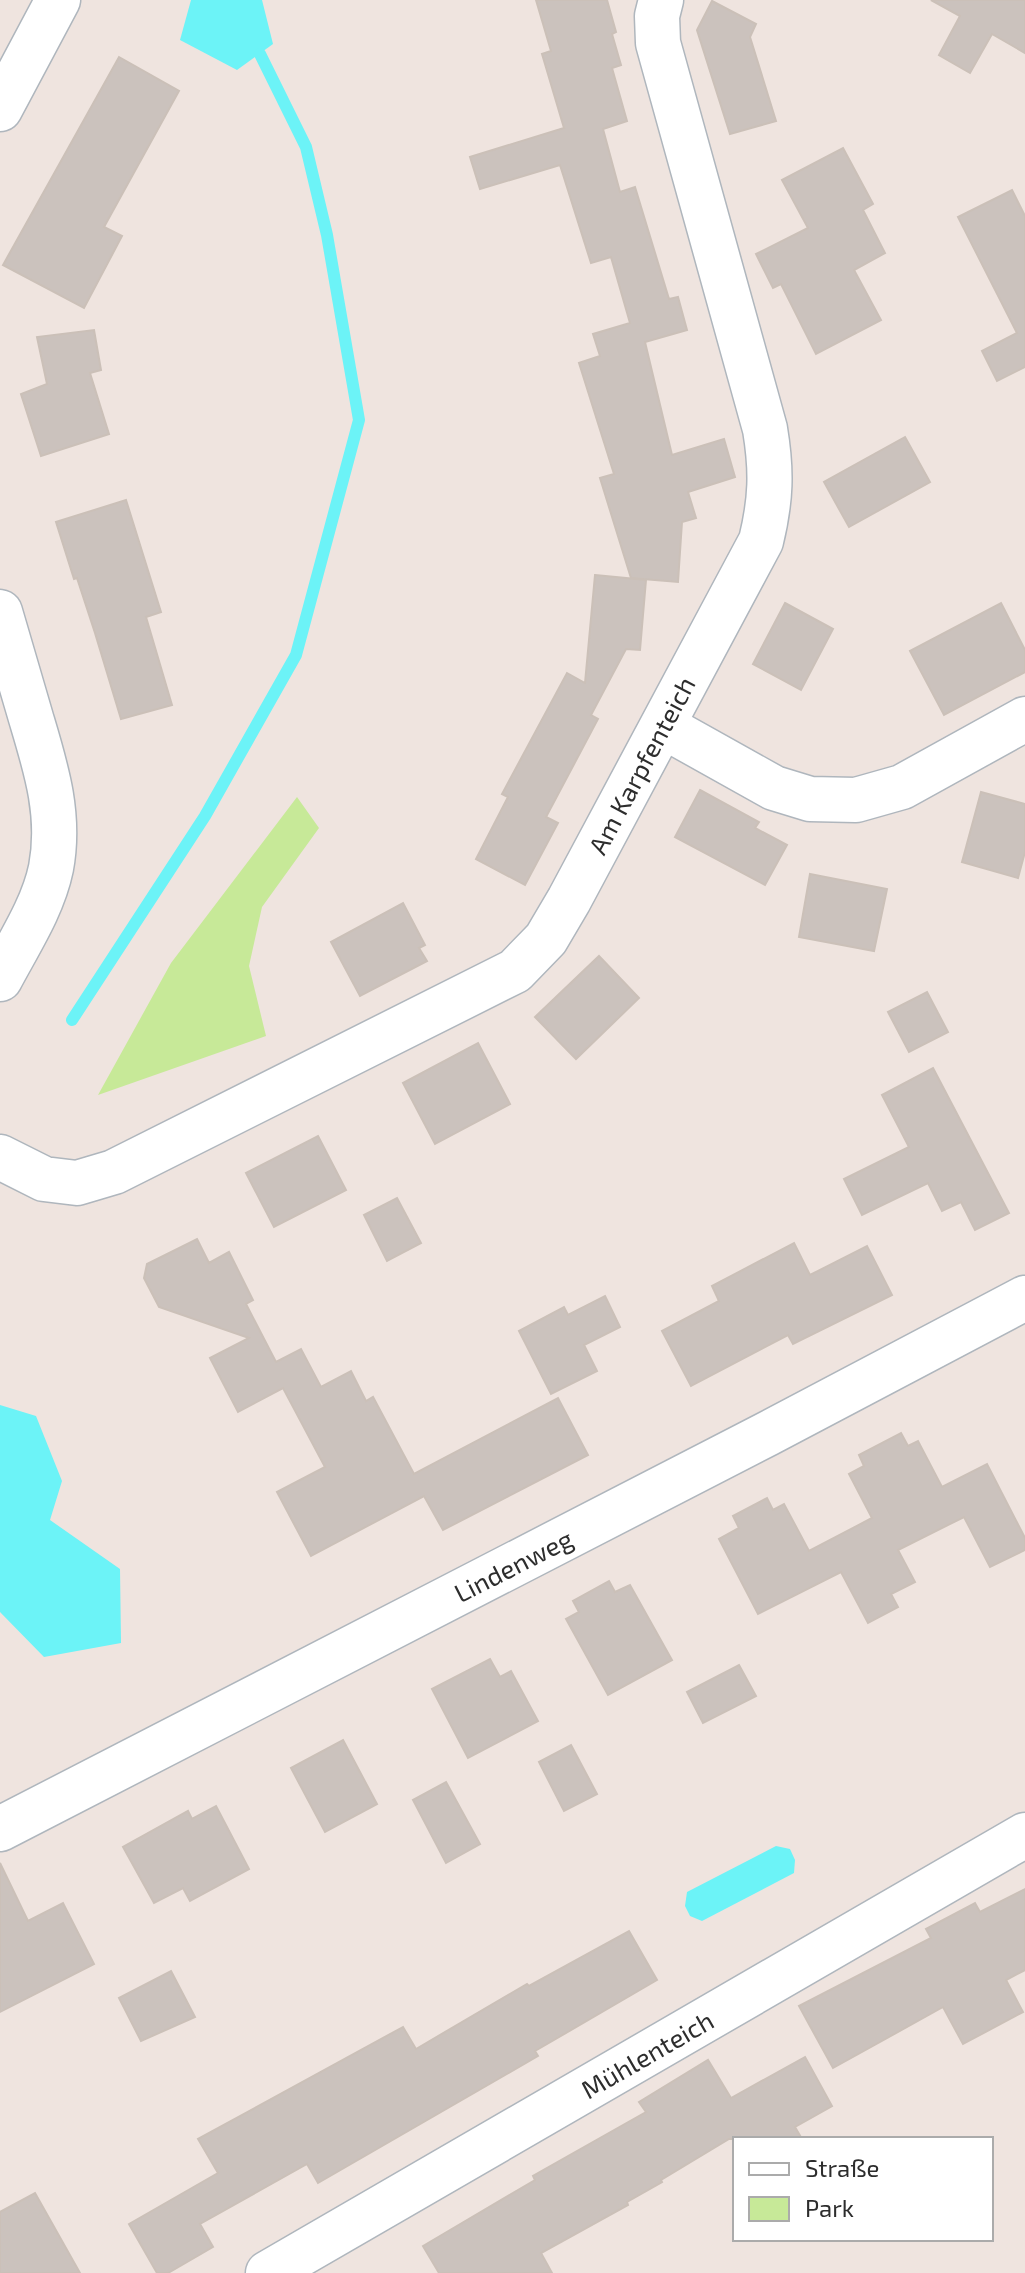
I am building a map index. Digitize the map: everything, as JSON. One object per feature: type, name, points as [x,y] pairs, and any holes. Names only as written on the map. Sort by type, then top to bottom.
[{"type":"street","points":[[0,109],[58,0]]},
{"type":"street","name":"Am Karpfenteich","points":[[0,1157],[44,1179],[77,1183],[114,1172],[515,971],[546,939],[561,913],[761,541],[770,505],[771,467],[765,429],[658,43],[657,16],[661,0]]},
{"type":"street","points":[[0,612],[47,772],[54,801],[56,836],[51,870],[39,905],[0,979]]},
{"type":"street","points":[[663,726],[774,788],[810,799],[856,800],[902,787],[1025,719]]},
{"type":"street","name":"Lindenweg","points":[[0,1829],[710,1464],[1025,1298]]},
{"type":"street","name":"Mühlenteich","points":[[268,2273],[1025,1835]]},
{"type":"green space","points":[[297,797],[319,828],[262,907],[249,966],[266,1036],[98,1095],[171,963]]},
{"type":"water","points":[[191,0],[262,0],[273,44],[237,70],[180,40]]},
{"type":"water","points":[[0,1405],[36,1416],[62,1481],[50,1520],[120,1569],[121,1643],[44,1657],[0,1612]]},
{"type":"water","points":[[776,1846],[790,1849],[795,1860],[794,1873],[702,1921],[690,1916],[685,1906],[687,1892]]},
{"type":"building","points":[[536,0],[607,0],[621,65],[612,68],[627,121],[603,129],[620,192],[635,187],[669,299],[678,297],[687,330],[645,342],[672,455],[724,439],[735,477],[688,492],[696,518],[682,522],[678,582],[631,578],[600,478],[614,474],[579,363],[600,356],[593,334],[630,323],[611,257],[591,263],[560,165],[480,189],[470,157],[564,128],[542,54],[551,51]]},
{"type":"building","points":[[931,0],[1025,0],[1025,53],[992,34],[970,73],[939,55],[960,16]]},
{"type":"building","points":[[712,1],[756,24],[750,37],[776,121],[730,134],[697,30]]},
{"type":"building","points":[[119,57],[179,91],[104,227],[122,236],[84,308],[3,265]]},
{"type":"building","points":[[843,148],[873,204],[863,210],[885,253],[854,270],[881,320],[816,354],[781,284],[773,288],[756,254],[808,228],[782,180]]},
{"type":"building","points":[[1012,190],[1025,216],[1025,367],[997,381],[982,351],[1017,333],[958,217]]},
{"type":"building","points":[[94,330],[101,370],[90,373],[109,434],[41,456],[21,394],[47,384],[37,337]]},
{"type":"building","points":[[905,437],[930,482],[849,527],[824,482]]},
{"type":"building","points":[[126,500],[161,612],[146,617],[172,705],[121,719],[56,522]]},
{"type":"building","points":[[595,575],[646,580],[640,650],[626,649],[591,715],[598,719],[546,817],[558,823],[525,885],[476,859],[508,797],[502,794],[567,673],[585,683]]},
{"type":"building","points":[[785,603],[833,629],[801,690],[753,664]]},
{"type":"building","points":[[1001,603],[1025,650],[1025,672],[944,715],[910,651]]},
{"type":"building","points":[[700,790],[759,822],[755,828],[787,845],[765,885],[675,837]]},
{"type":"building","points":[[981,792],[1025,804],[1025,852],[1018,878],[962,862]]},
{"type":"building","points":[[810,874],[887,889],[874,951],[799,937]]},
{"type":"building","points":[[403,903],[425,945],[419,948],[427,961],[360,996],[331,942]]},
{"type":"building","points":[[599,956],[639,998],[576,1059],[535,1017]]},
{"type":"building","points":[[927,992],[948,1032],[909,1052],[888,1012]]},
{"type":"building","points":[[478,1043],[510,1104],[435,1144],[403,1083]]},
{"type":"building","points":[[933,1068],[1009,1213],[975,1230],[961,1202],[942,1211],[928,1183],[862,1215],[844,1179],[909,1147],[882,1095]]},
{"type":"building","points":[[318,1136],[346,1190],[274,1227],[246,1173]]},
{"type":"building","points":[[397,1198],[421,1243],[387,1261],[364,1215]]},
{"type":"building","points":[[197,1239],[209,1263],[229,1252],[253,1300],[246,1304],[276,1362],[301,1349],[321,1387],[351,1371],[366,1401],[373,1397],[414,1474],[558,1398],[588,1455],[443,1530],[424,1496],[311,1556],[277,1492],[325,1467],[283,1388],[238,1412],[210,1358],[249,1338],[159,1307],[144,1278],[147,1264]]},
{"type":"building","points":[[794,1243],[810,1275],[867,1246],[892,1295],[793,1344],[788,1335],[691,1386],[662,1331],[719,1301],[712,1286]]},
{"type":"building","points":[[605,1296],[620,1327],[584,1345],[597,1371],[551,1394],[519,1331],[564,1307],[568,1315]]},
{"type":"building","points":[[901,1433],[908,1446],[918,1441],[942,1487],[987,1464],[1025,1538],[1025,1550],[990,1567],[964,1517],[898,1550],[915,1582],[891,1594],[898,1607],[868,1623],[841,1572],[758,1614],[719,1539],[739,1528],[733,1516],[767,1498],[773,1510],[784,1504],[809,1551],[872,1518],[849,1474],[864,1466],[859,1455]]},
{"type":"building","points":[[609,1581],[615,1592],[630,1585],[672,1660],[608,1695],[566,1619],[579,1612],[573,1601]]},
{"type":"building","points":[[490,1659],[500,1677],[511,1671],[538,1721],[468,1758],[432,1689]]},
{"type":"building","points":[[739,1665],[756,1696],[703,1723],[687,1692]]},
{"type":"building","points":[[343,1740],[377,1804],[325,1832],[291,1768]]},
{"type":"building","points":[[571,1745],[597,1794],[564,1811],[539,1762]]},
{"type":"building","points":[[446,1782],[480,1844],[446,1863],[413,1800]]},
{"type":"building","points":[[216,1806],[249,1869],[190,1901],[183,1888],[154,1903],[123,1847],[188,1811],[192,1819]]},
{"type":"building","points":[[0,1863],[28,1921],[63,1903],[94,1964],[0,2012]]},
{"type":"building","points":[[1025,1889],[1025,1970],[1006,1980],[1023,2012],[963,2044],[943,2007],[833,2068],[799,2006],[931,1938],[926,1929],[975,1903],[980,1912]]},
{"type":"building","points":[[629,1931],[657,1980],[535,2051],[538,2056],[318,2183],[307,2164],[200,2224],[213,2247],[168,2273],[157,2273],[129,2224],[218,2173],[198,2139],[403,2027],[416,2049],[527,1984],[529,1986]]},
{"type":"building","points":[[171,1971],[195,2017],[141,2041],[119,1998]]},
{"type":"building","points":[[805,2057],[832,2106],[795,2127],[801,2137],[729,2139],[627,2202],[628,2205],[541,2253],[552,2273],[439,2273],[423,2246],[535,2180],[533,2176],[646,2112],[639,2102],[708,2060],[731,2098]]},
{"type":"building","points":[[35,2193],[80,2273],[0,2273],[0,2212]]},
{"type":"waterway","points":[[72,1020],[205,816],[296,655],[359,420],[327,235],[306,147],[260,54]]}]
